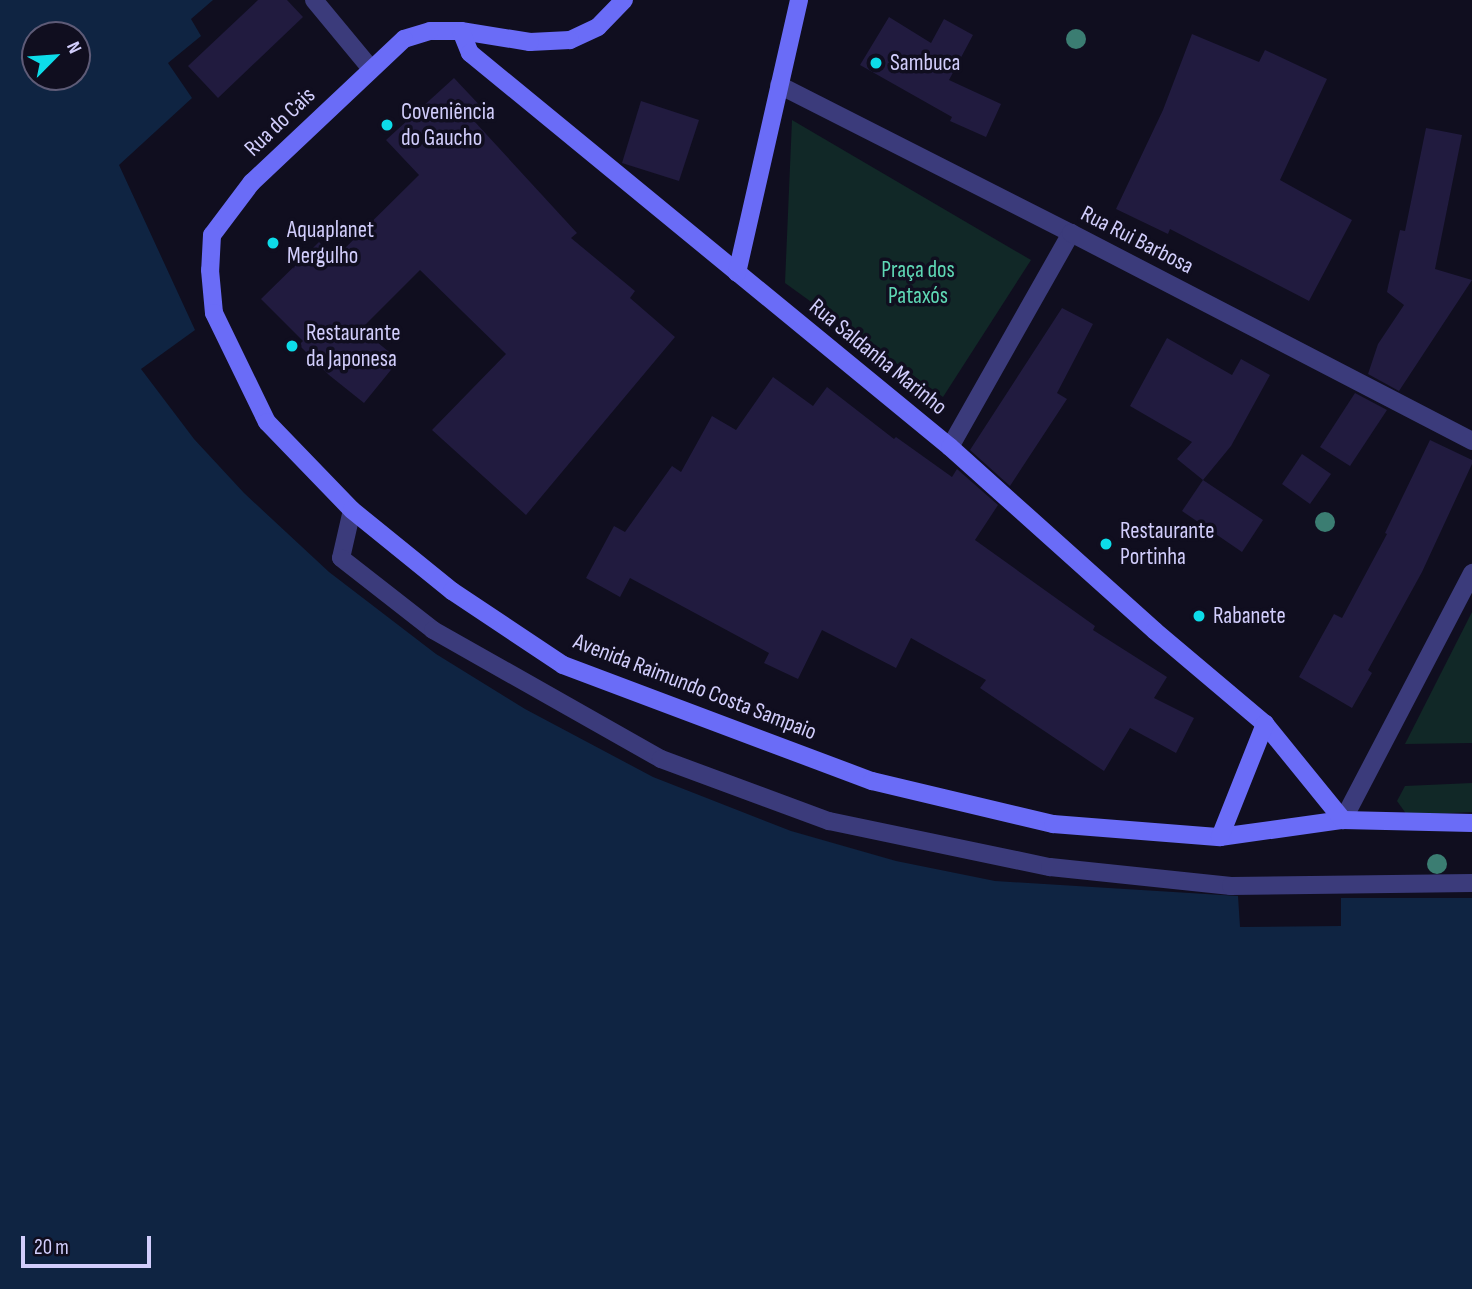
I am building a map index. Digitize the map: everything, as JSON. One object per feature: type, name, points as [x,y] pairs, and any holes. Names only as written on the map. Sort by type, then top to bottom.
[{"type":"main road","name":"Rua do Cais","points":[[214,313],[210,270],[212,235],[252,182],[404,39],[416,32],[461,31],[530,42],[570,40],[598,27],[624,0]]},
{"type":"main road","points":[[737,273],[799,0]]},
{"type":"main road","name":"Rua Saldanha Marinho","points":[[461,31],[470,53],[950,446],[1155,631],[1265,724],[1343,820]]},
{"type":"main road","name":"Avenida Raimundo Costa Sampaio","points":[[214,313],[267,422],[352,510],[452,591],[563,665],[872,781],[1053,824],[1220,837],[1343,820],[1472,823]]},
{"type":"main road","points":[[1220,837],[1265,724]]},
{"type":"street","points":[[314,0],[371,69]]},
{"type":"street","name":"Rua Rui Barbosa","points":[[779,85],[1472,441]]},
{"type":"street","points":[[950,446],[1071,233]]},
{"type":"street","points":[[352,510],[341,558],[433,630],[661,760],[830,821],[1050,867],[1231,886],[1472,883]]},
{"type":"street","points":[[1343,820],[1472,573]]},
{"type":"green space","name":"Praça dos Pataxós","points":[[792,120],[1031,260],[943,397],[785,283]]},
{"type":"green space","points":[[1472,612],[1472,743],[1405,744]]},
{"type":"green space","points":[[1472,783],[1472,812],[1407,815],[1397,801],[1405,786]]},
{"type":"water","points":[[0,0],[213,0],[191,19],[201,36],[168,63],[192,98],[119,165],[195,330],[141,369],[194,439],[244,493],[329,572],[436,654],[525,709],[653,777],[791,831],[896,861],[995,881],[1238,896],[1240,927],[1341,926],[1341,898],[1472,898],[1472,1289],[0,1289]]},
{"type":"building","points":[[258,0],[287,0],[303,17],[218,98],[188,66]]},
{"type":"building","points":[[889,17],[931,43],[944,19],[973,35],[949,80],[1001,104],[986,137],[950,121],[952,117],[860,65]]},
{"type":"building","points":[[1192,34],[1259,62],[1265,50],[1327,79],[1280,180],[1352,220],[1309,301],[1170,229],[1168,234],[1116,209],[1163,110]]},
{"type":"building","points":[[454,78],[486,112],[475,122],[577,233],[571,238],[635,291],[630,298],[675,337],[526,515],[432,430],[506,354],[420,270],[361,329],[399,360],[364,403],[329,375],[299,345],[303,341],[261,299],[319,242],[335,258],[419,175],[386,140]]},
{"type":"building","points":[[641,101],[699,120],[679,181],[622,163]]},
{"type":"building","points":[[1426,128],[1462,135],[1435,269],[1472,280],[1399,391],[1368,374],[1378,344],[1404,305],[1387,292],[1400,230],[1405,231]]},
{"type":"building","points":[[1062,308],[1093,324],[1057,393],[1067,399],[1010,486],[970,450]]},
{"type":"building","points":[[1167,338],[1232,375],[1241,359],[1270,375],[1231,446],[1203,480],[1177,459],[1192,442],[1130,406]]},
{"type":"building","points":[[773,377],[813,406],[827,387],[894,439],[896,437],[952,477],[957,469],[998,505],[975,540],[1095,626],[1093,630],[1167,677],[1154,698],[1194,718],[1176,753],[1130,728],[1104,771],[980,688],[986,680],[911,638],[896,668],[822,630],[798,679],[764,663],[769,653],[630,578],[620,597],[586,578],[614,526],[625,532],[672,466],[681,472],[712,416],[736,430]]},
{"type":"building","points":[[1355,393],[1387,410],[1350,466],[1320,447]]},
{"type":"building","points":[[1430,440],[1472,460],[1472,464],[1422,572],[1368,670],[1372,673],[1352,708],[1299,677],[1334,614],[1342,618],[1387,534],[1385,533]]},
{"type":"building","points":[[1302,454],[1331,474],[1310,504],[1282,484]]},
{"type":"building","points":[[1203,480],[1263,520],[1242,552],[1182,511]]},
{"type":"place","name":"Sambuca","points":[[876,63]]},
{"type":"place","name":"Coveniência do Gaucho","points":[[387,125]]},
{"type":"place","name":"Aquaplanet Mergulho","points":[[273,243]]},
{"type":"place","name":"Restaurante da Japonesa","points":[[292,346]]},
{"type":"place","name":"Restaurante Portinha","points":[[1106,544]]},
{"type":"place","name":"Rabanete","points":[[1199,616]]}]
